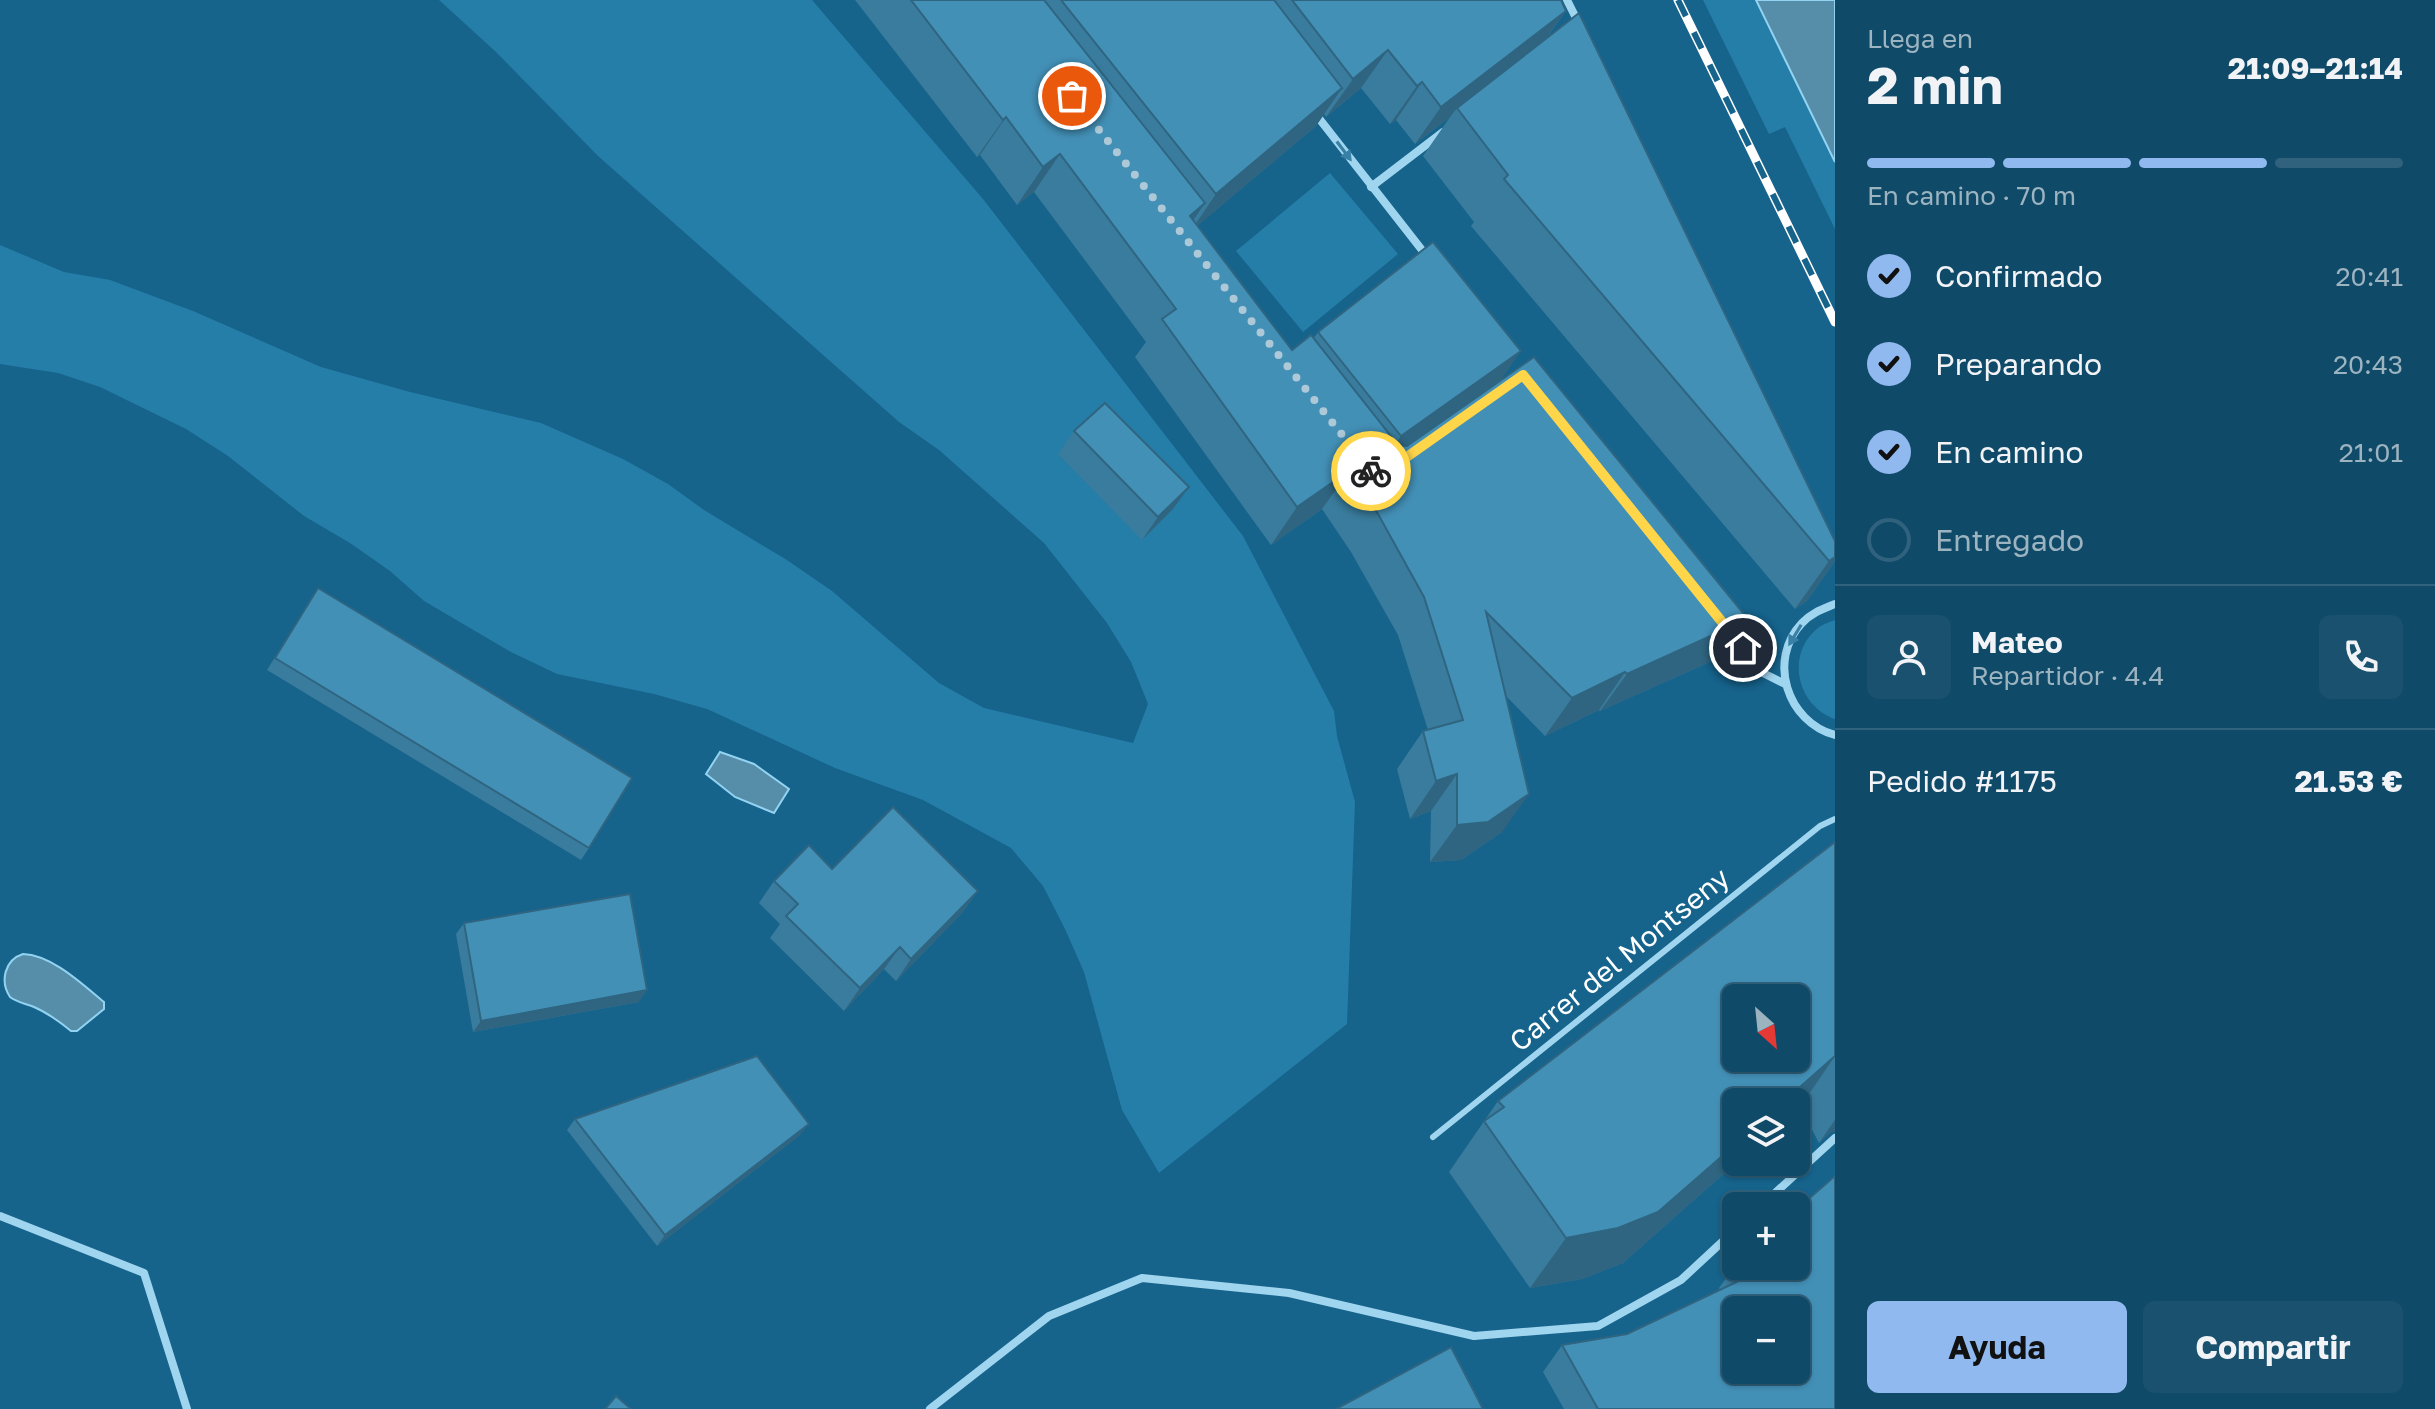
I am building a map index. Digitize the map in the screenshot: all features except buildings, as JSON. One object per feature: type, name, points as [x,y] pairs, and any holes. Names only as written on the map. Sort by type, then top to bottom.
[{"type":"street","points":[[1567,0],[1580,26],[1568,36]]},
{"type":"street","points":[[1311,108],[1438,269]]},
{"type":"street","points":[[1371,187],[1448,128]]},
{"type":"street","points":[[1835,604],[1810,617],[1791,638],[1784,660],[1785,684],[1792,704],[1806,720],[1835,735]]},
{"type":"street","points":[[1723,624],[1763,673],[1785,684]]},
{"type":"street","points":[[1776,1192],[1835,1138]]},
{"type":"street","points":[[0,1216],[144,1273],[187,1409]]},
{"type":"street","points":[[930,1409],[1049,1316],[1142,1278],[1289,1293],[1474,1336],[1598,1326],[1681,1280],[1722,1242]]},
{"type":"lane","name":"Carrer del Montseny","points":[[1433,1137],[1820,826],[1835,819]]},
{"type":"shaded area","points":[[439,0],[812,0],[983,199],[1243,536],[1334,711],[1337,736],[1355,802],[1347,1024],[1159,1173],[1122,1110],[1084,972],[1065,929],[1043,886],[1011,848],[923,800],[835,768],[707,709],[654,694],[557,674],[511,652],[424,601],[390,571],[304,516],[228,456],[186,429],[100,387],[58,373],[0,364],[0,245],[64,272],[110,280],[193,311],[321,367],[541,423],[623,459],[668,484],[832,591],[939,683],[984,708],[1133,743],[1148,704],[1131,662],[1107,623],[1044,543],[939,450],[899,422],[598,156],[496,52]]},
{"type":"shaded area","points":[[1703,0],[1756,0],[1835,162],[1835,229],[1785,127],[1769,134]]},
{"type":"shaded area","points":[[1756,0],[1835,0],[1835,162]]},
{"type":"shaded area","points":[[1330,173],[1398,254],[1303,332],[1236,251]]},
{"type":"shaded area","points":[[1835,620],[1835,719],[1812,703],[1804,691],[1799,665],[1801,651],[1808,639],[1820,627]]},
{"type":"shaded area","points":[[720,752],[754,764],[789,789],[774,813],[735,797],[706,774]]},
{"type":"shaded area","points":[[23,954],[45,959],[66,972],[104,1002],[104,1009],[77,1031],[71,1031],[44,1012],[12,999],[5,985],[6,972],[12,961]]},
{"type":"railway","points":[[1678,0],[1835,322]]},
{"type":"way so far","points":[[1072,96],[1371,471]]},
{"type":"route","points":[[1371,471],[1377,478],[1523,375],[1743,648]]}]
